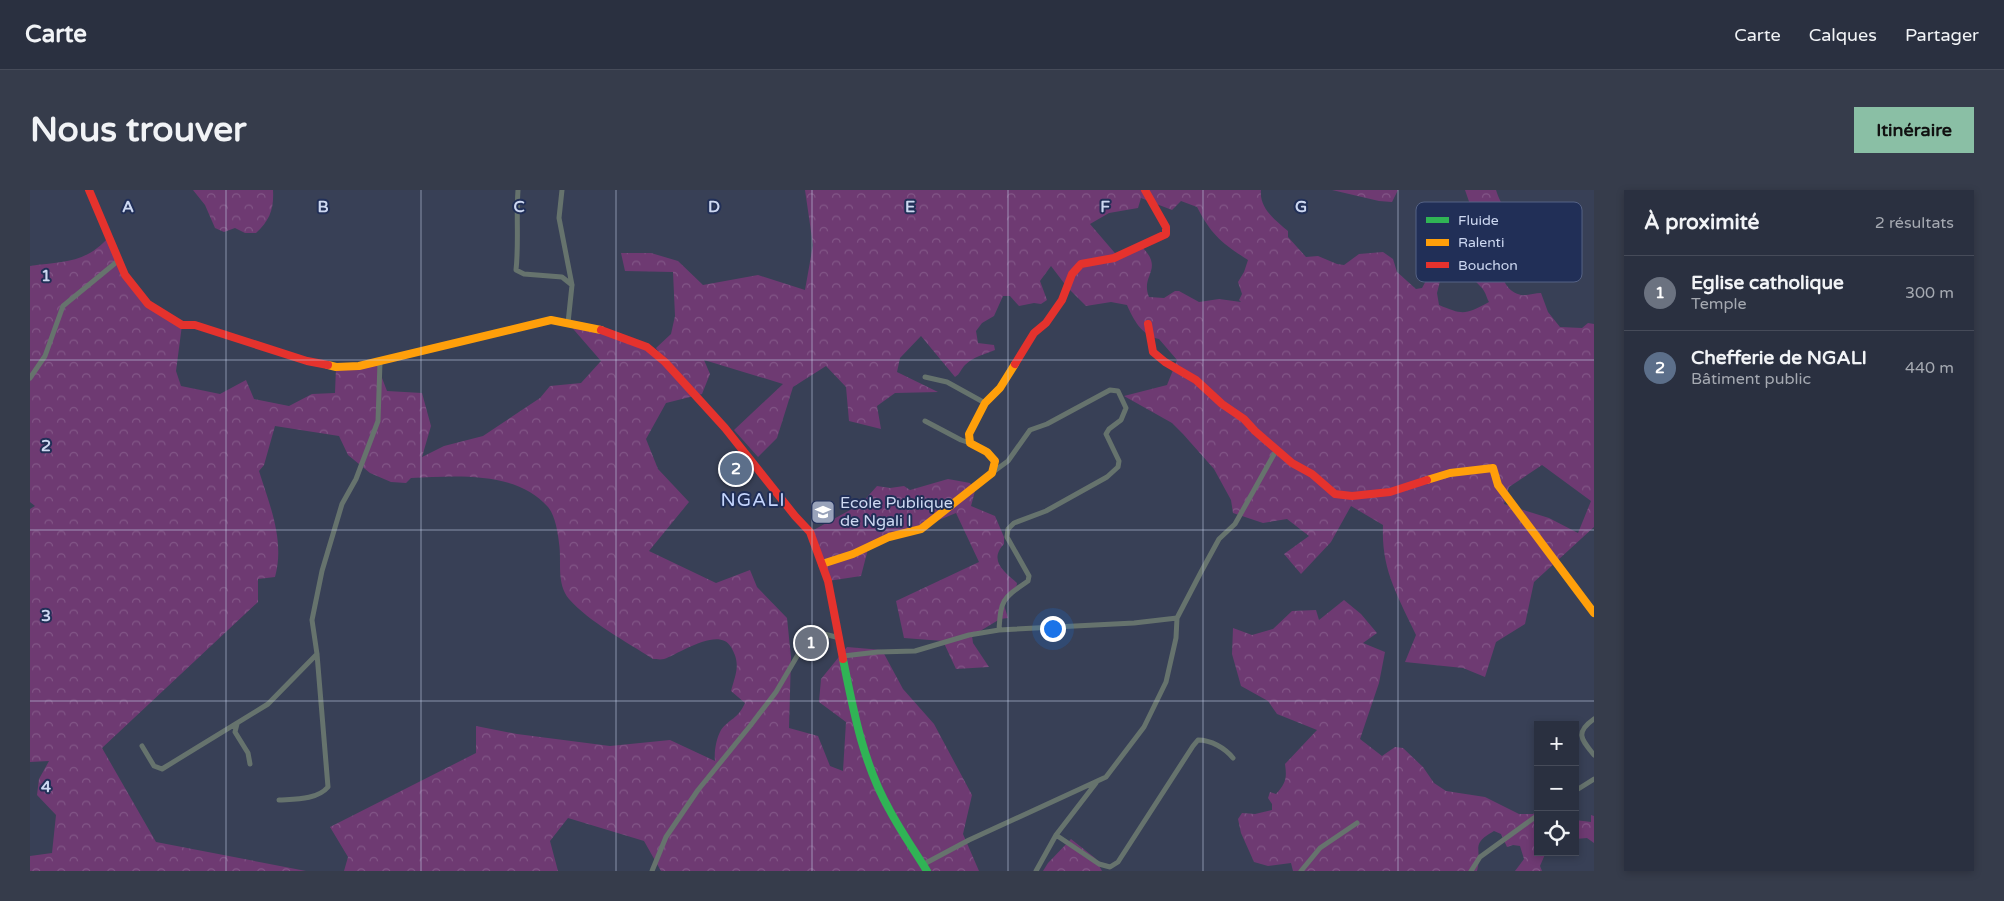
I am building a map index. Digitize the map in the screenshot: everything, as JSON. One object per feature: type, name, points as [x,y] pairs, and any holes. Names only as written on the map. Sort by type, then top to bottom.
[{"type":"street","points":[[89,190],[125,276],[148,304],[182,325],[196,325],[295,358],[336,367],[380,362],[551,320],[598,329],[647,347],[665,362],[725,428],[810,532],[828,581],[855,717],[871,768],[888,808],[926,868],[970,840],[1106,776],[1144,727],[1166,682],[1176,638],[1177,618],[1219,540],[1235,524],[1277,449]]},
{"type":"street","points":[[518,190],[516,270],[524,274],[562,277],[572,286]]},
{"type":"street","points":[[562,190],[559,218],[572,286],[568,323]]},
{"type":"street","points":[[970,443],[969,434],[985,403],[1000,388],[1034,333],[1046,322],[1062,300],[1072,274],[1081,264],[1114,258],[1166,234],[1166,227],[1145,190]]},
{"type":"street","points":[[30,378],[45,356],[63,306],[119,260]]},
{"type":"street","points":[[1148,324],[1153,352],[1196,380],[1222,404],[1244,419],[1292,463],[1312,474],[1335,494],[1352,496],[1390,492],[1450,473],[1493,468],[1498,485],[1594,613]]},
{"type":"street","points":[[279,800],[305,798],[323,793],[328,787],[317,654],[312,620],[322,571],[342,504],[356,479],[378,422],[380,362]]},
{"type":"street","points":[[925,377],[947,382],[985,403]]},
{"type":"street","points":[[822,564],[853,554],[890,537],[921,529],[1008,461],[1030,430],[1047,424],[1110,390],[1118,391],[1126,408],[1121,420],[1109,429],[1106,434],[1119,461],[1118,468],[1107,477],[1046,511],[1014,523],[1008,529],[1007,537],[1029,576],[1028,582],[1005,597],[1000,608],[999,630]]},
{"type":"street","points":[[925,421],[987,452],[995,461],[992,473]]},
{"type":"street","points":[[843,656],[878,652],[915,651],[999,630],[1134,623],[1177,618]]},
{"type":"street","points":[[652,871],[666,837],[698,790],[776,692],[806,641],[824,634],[840,638]]},
{"type":"street","points":[[142,746],[154,766],[162,769],[268,704],[317,654]]},
{"type":"street","points":[[1594,719],[1585,725],[1581,732],[1582,739],[1594,755]]},
{"type":"street","points":[[237,724],[235,732],[248,753],[250,764]]},
{"type":"street","points":[[1056,835],[1099,864],[1110,867],[1118,862],[1198,740],[1206,740],[1227,752],[1233,758]]},
{"type":"street","points":[[1579,788],[1594,779]]},
{"type":"street","points":[[1036,871],[1056,835],[1096,782]]},
{"type":"street","points":[[1471,871],[1480,857],[1534,818]]},
{"type":"street","points":[[1301,871],[1320,848],[1357,823]]},
{"type":"green space","points":[[193,190],[273,190],[272,209],[268,219],[256,233],[245,233],[235,228],[224,232],[215,228],[205,205]]},
{"type":"green space","points":[[805,190],[1261,190],[1265,208],[1288,231],[1288,237],[1306,257],[1318,256],[1344,265],[1359,254],[1383,252],[1393,259],[1397,272],[1416,289],[1422,288],[1425,282],[1440,282],[1437,293],[1439,305],[1454,311],[1469,311],[1489,302],[1484,291],[1476,282],[1505,282],[1511,290],[1521,295],[1541,293],[1548,312],[1560,327],[1582,328],[1588,323],[1594,324],[1594,527],[1534,582],[1525,624],[1496,642],[1485,677],[1463,668],[1405,662],[1416,635],[1397,595],[1388,569],[1383,541],[1383,525],[1351,506],[1331,542],[1301,574],[1284,554],[1309,536],[1287,519],[1263,523],[1233,513],[1231,500],[1214,469],[1183,434],[1172,423],[1124,396],[1167,385],[1177,360],[1159,339],[1143,331],[1132,316],[1127,305],[1111,302],[1086,306],[1067,287],[1051,266],[1040,281],[1047,300],[1041,304],[1034,303],[1019,306],[1010,296],[1003,296],[994,316],[982,323],[976,331],[978,343],[994,345],[995,350],[972,360],[955,377],[921,336],[900,358],[897,372],[938,392],[895,393],[877,406],[881,429],[849,421],[846,387],[826,366],[793,387],[777,438],[758,457],[734,430],[783,384],[704,360],[710,374],[702,394],[666,403],[646,439],[658,469],[689,502],[649,551],[716,583],[750,570],[757,587],[787,618],[791,657],[789,728],[818,736],[830,766],[843,771],[846,722],[819,702],[821,679],[847,647],[882,650],[903,689],[934,724],[972,795],[963,834],[979,871],[661,871],[644,841],[568,818],[550,841],[558,871],[344,871],[348,857],[330,827],[476,753],[476,726],[517,734],[610,746],[670,740],[715,761],[716,746],[721,730],[736,716],[745,703],[731,691],[737,664],[731,647],[725,641],[718,639],[709,640],[664,659],[653,659],[598,624],[577,607],[569,599],[562,586],[559,539],[553,515],[548,507],[535,495],[502,481],[484,478],[428,477],[411,478],[406,483],[391,482],[370,473],[348,455],[339,436],[275,426],[264,465],[259,471],[272,510],[277,537],[278,564],[275,577],[258,579],[258,602],[102,748],[156,842],[306,871],[30,871],[30,856],[52,853],[56,815],[37,795],[39,779],[49,761],[30,762],[30,509],[35,506],[30,502],[30,266],[73,260],[92,252],[110,236],[125,276],[148,304],[182,325],[176,371],[181,386],[220,394],[246,380],[254,399],[289,406],[312,394],[335,393],[336,367],[380,362],[382,378],[387,391],[422,393],[431,426],[422,457],[444,446],[483,436],[540,398],[550,386],[581,383],[601,361],[568,323],[647,347],[663,359],[656,348],[671,334],[675,316],[673,272],[625,271],[621,253],[651,253],[678,261],[703,285],[758,275],[805,290],[813,245]],"holes":[[[1141,198],[1172,210],[1181,201],[1197,207],[1218,238],[1248,260],[1238,282],[1242,294],[1239,300],[1241,302],[1219,299],[1199,302],[1179,291],[1175,291],[1164,298],[1149,297],[1147,283],[1152,262],[1143,248],[1120,259],[1090,224],[1109,213],[1138,208]],[[1542,465],[1591,501],[1578,533],[1549,518],[1504,504],[1509,487]]]},
{"type":"green space","points":[[1332,190],[1398,190],[1392,202],[1379,201]]},
{"type":"green space","points":[[1465,190],[1496,190],[1502,202],[1469,202]]},
{"type":"green space","points":[[948,479],[970,483],[975,491],[971,506],[995,516],[1004,537],[1004,544],[999,550],[998,561],[1003,570],[1017,583],[1016,590],[1004,605],[1008,618],[1000,619],[972,636],[973,643],[989,667],[956,669],[943,641],[904,638],[896,601],[979,562],[956,513],[868,549],[861,576],[828,581],[810,532],[861,504],[877,486],[890,488],[904,486],[910,490]]},
{"type":"green space","points":[[1344,600],[1361,614],[1377,633],[1363,643],[1385,652],[1379,683],[1360,739],[1382,756],[1395,747],[1403,748],[1423,767],[1434,783],[1446,791],[1485,797],[1519,814],[1534,813],[1534,856],[1544,856],[1540,866],[1542,871],[1515,871],[1524,859],[1520,846],[1513,845],[1507,847],[1501,834],[1494,831],[1479,844],[1477,871],[1293,871],[1291,863],[1268,866],[1254,862],[1241,833],[1238,819],[1242,813],[1255,814],[1272,810],[1272,804],[1268,798],[1270,792],[1276,794],[1284,783],[1286,777],[1285,764],[1317,730],[1277,714],[1268,701],[1241,686],[1232,654],[1233,628],[1252,635],[1273,629],[1292,611],[1316,610],[1319,620]]},
{"type":"green space","points":[[1591,815],[1594,816],[1594,843],[1587,838],[1579,839],[1579,820],[1591,822]]},
{"type":"green space","points":[[1071,839],[1095,858],[1102,871],[1043,871],[1048,863]]},
{"type":"traffic: fast","points":[[843,659],[860,736],[872,773],[893,817],[927,871]]},
{"type":"traffic: slow","points":[[328,365],[336,367],[359,366],[551,320],[601,330]]},
{"type":"traffic: slow","points":[[822,564],[853,554],[889,537],[921,529],[992,473],[995,461],[987,452],[970,443],[969,434],[985,403],[1000,388],[1015,364]]},
{"type":"traffic: slow","points":[[1427,480],[1450,473],[1493,468],[1498,485],[1594,613]]},
{"type":"traffic: jam","points":[[89,190],[125,275],[148,304],[182,325],[195,325],[307,361],[328,365]]},
{"type":"traffic: jam","points":[[1015,364],[1034,333],[1046,323],[1062,300],[1072,274],[1081,264],[1114,258],[1166,234],[1166,227],[1145,190]]},
{"type":"traffic: jam","points":[[1148,324],[1153,352],[1165,362],[1196,380],[1222,404],[1244,419],[1292,463],[1312,474],[1335,494],[1352,496],[1390,492],[1427,480]]},
{"type":"traffic: jam","points":[[601,330],[647,347],[665,362],[725,428],[810,532],[828,581],[843,659]]},
{"type":"place","name":"Chefferie de NGALI","points":[[736,469]]},
{"type":"place","name":"Ecole Publique de Ngali I","points":[[823,512]]},
{"type":"place","name":"Eglise catholique","points":[[811,643]]},
{"type":"district","name":"NGALI","points":[[753,500]]}]
